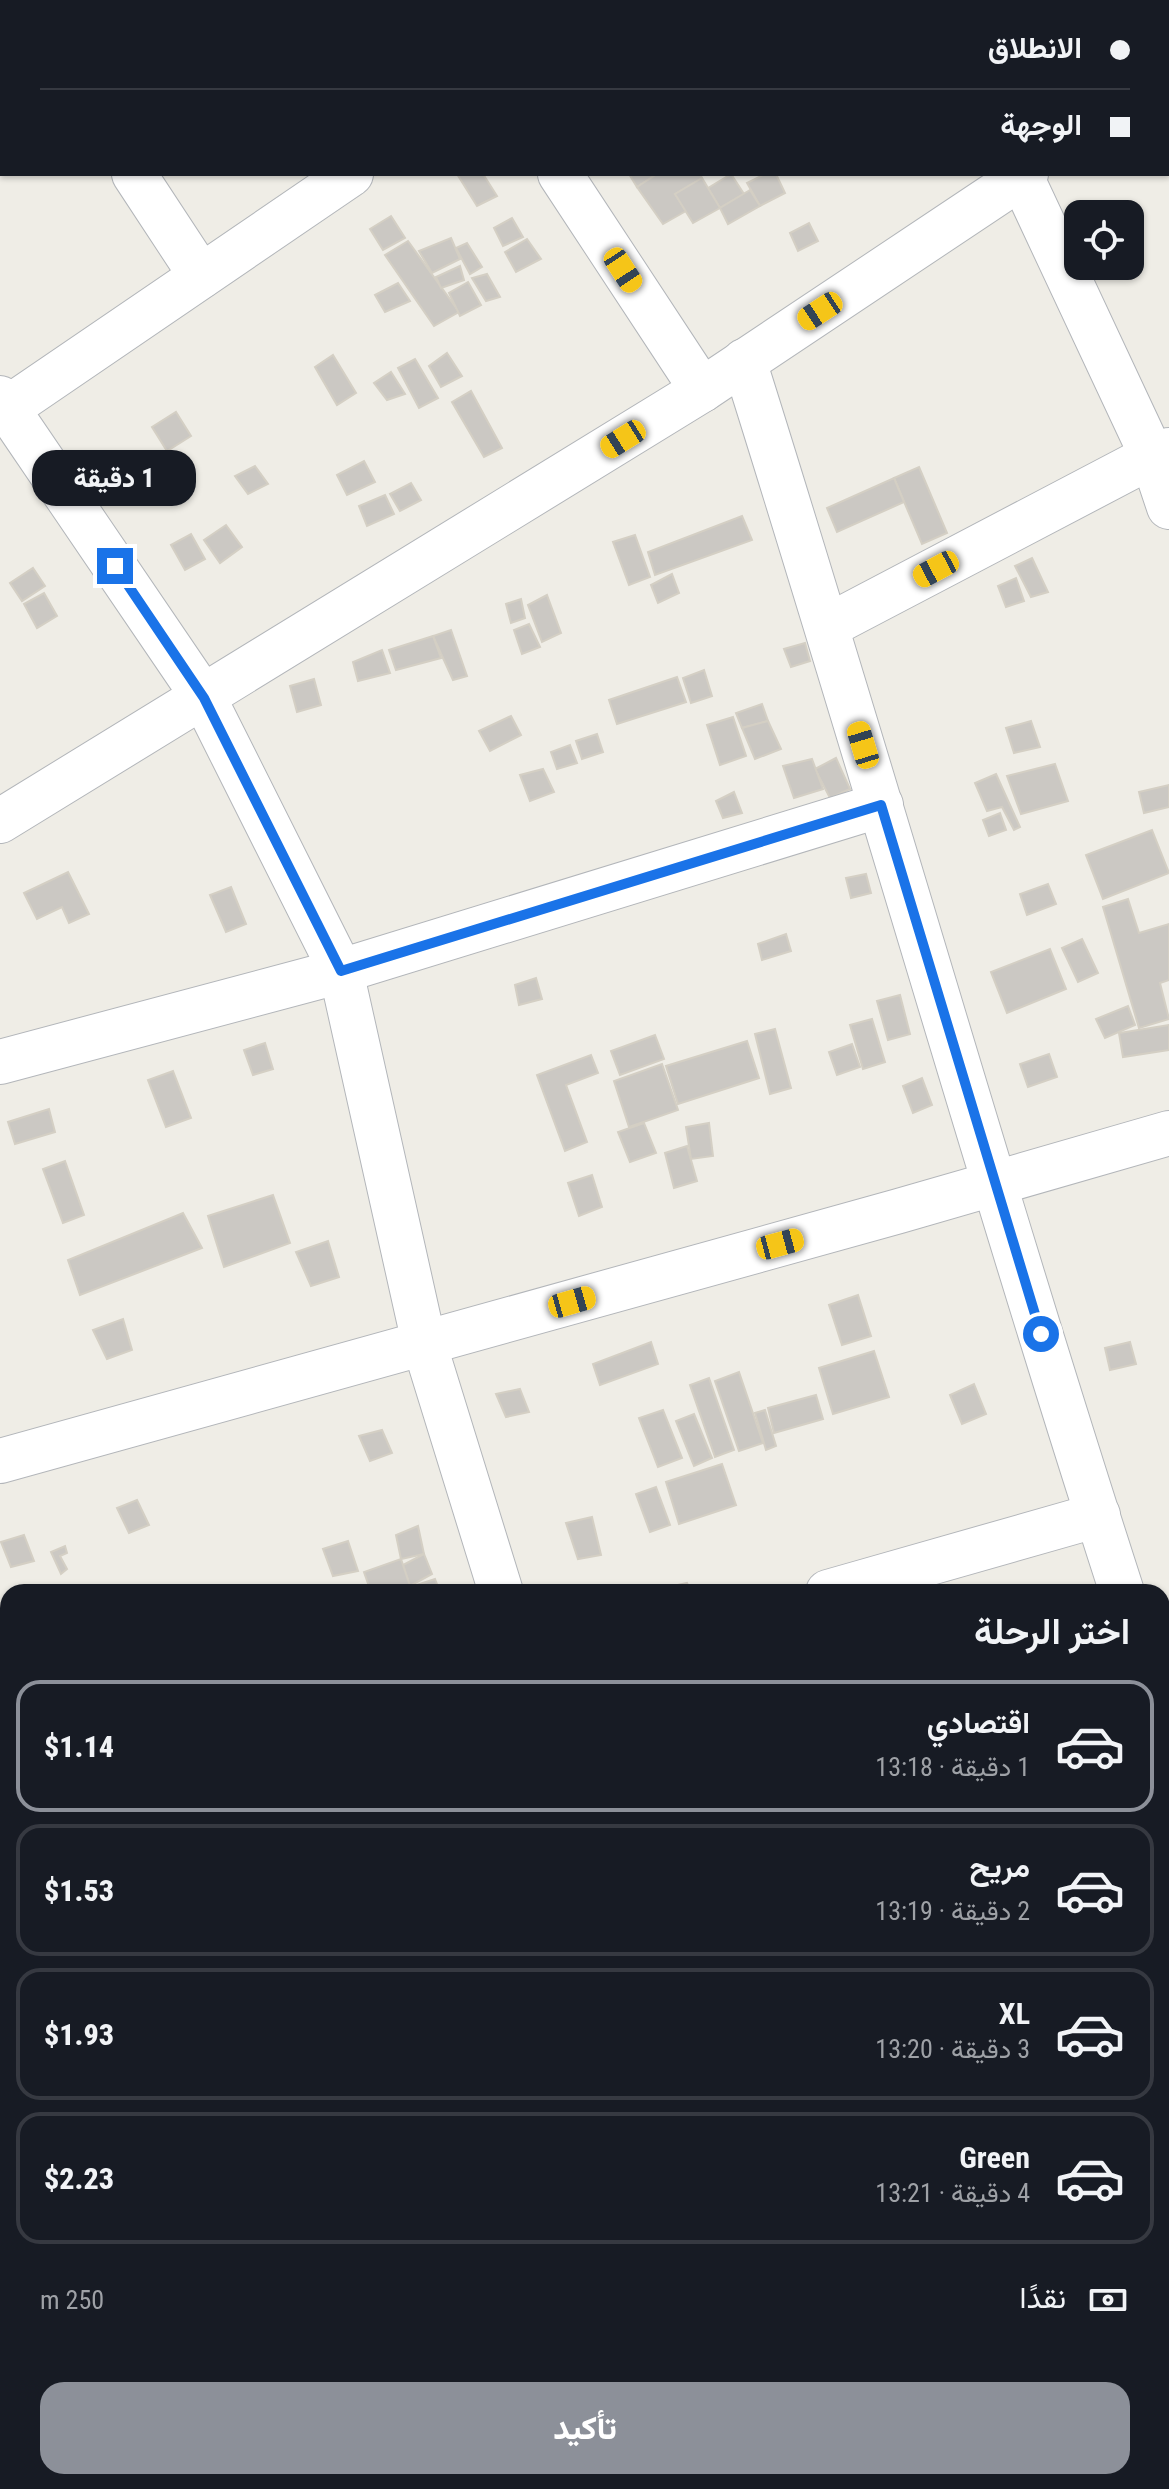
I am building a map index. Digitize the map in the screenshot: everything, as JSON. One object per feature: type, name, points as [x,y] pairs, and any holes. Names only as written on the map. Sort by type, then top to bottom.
[{"type":"street","points":[[135,176],[201,276]]},
{"type":"street","points":[[348,176],[201,276],[4,403],[204,698],[341,971],[424,1343],[499,1584]]},
{"type":"street","points":[[561,176],[702,390]]},
{"type":"street","points":[[0,821],[702,390],[1022,176]]},
{"type":"street","points":[[1023,176],[1161,453],[1169,507]]},
{"type":"street","points":[[744,361],[828,626],[995,1184],[1120,1584]]},
{"type":"street","points":[[828,626],[1161,453]]},
{"type":"street","points":[[0,1062],[341,971],[881,805]]},
{"type":"street","points":[[0,1461],[1169,1133]]},
{"type":"street","points":[[879,1584],[1098,1515]]},
{"type":"building","points":[[458,176],[484,176],[497,196],[477,206]]},
{"type":"building","points":[[630,176],[654,176],[637,187]]},
{"type":"building","points":[[654,176],[702,178],[675,194],[686,211],[663,224],[637,187]]},
{"type":"building","points":[[732,176],[744,194],[720,208],[708,188]]},
{"type":"building","points":[[761,176],[777,176],[785,193],[760,206],[747,183]]},
{"type":"building","points":[[702,178],[720,208],[693,223],[675,194]]},
{"type":"building","points":[[750,190],[760,206],[728,224],[720,208]]},
{"type":"building","points":[[391,216],[405,238],[383,250],[370,229]]},
{"type":"building","points":[[512,218],[523,237],[503,246],[494,228]]},
{"type":"building","points":[[809,223],[818,241],[798,251],[790,233]]},
{"type":"building","points":[[451,238],[460,259],[432,273],[419,251]]},
{"type":"building","points":[[527,239],[541,259],[516,272],[505,252]]},
{"type":"building","points":[[408,241],[459,312],[434,326],[385,255]]},
{"type":"building","points":[[467,243],[482,267],[470,274],[456,248]]},
{"type":"building","points":[[460,266],[464,280],[441,288],[436,277]]},
{"type":"building","points":[[487,274],[500,297],[486,301],[472,278]]},
{"type":"building","points":[[468,282],[481,305],[460,316],[449,293]]},
{"type":"building","points":[[398,283],[410,301],[385,312],[375,295]]},
{"type":"building","points":[[447,353],[462,376],[441,387],[429,366]]},
{"type":"building","points":[[333,355],[356,393],[337,405],[315,367]]},
{"type":"building","points":[[415,359],[438,398],[419,408],[398,368]]},
{"type":"building","points":[[391,372],[405,394],[387,400],[374,383]]},
{"type":"building","points":[[471,391],[502,448],[484,457],[452,402]]},
{"type":"building","points":[[176,412],[191,436],[167,451],[152,427]]},
{"type":"building","points":[[364,461],[375,482],[347,495],[337,475]]},
{"type":"building","points":[[255,466],[268,484],[248,494],[235,476]]},
{"type":"building","points":[[919,467],[947,533],[922,544],[894,478]]},
{"type":"building","points":[[894,478],[904,502],[837,532],[827,508]]},
{"type":"building","points":[[411,483],[421,500],[400,511],[390,494]]},
{"type":"building","points":[[385,495],[394,514],[367,526],[359,506]]},
{"type":"building","points":[[742,516],[752,540],[655,575],[648,552]]},
{"type":"building","points":[[226,525],[242,547],[220,563],[204,540]]},
{"type":"building","points":[[191,534],[205,559],[185,570],[171,545]]},
{"type":"building","points":[[635,535],[650,577],[629,585],[613,542]]},
{"type":"building","points":[[1032,558],[1048,592],[1031,597],[1015,566]]},
{"type":"building","points":[[33,568],[45,586],[22,601],[10,583]]},
{"type":"building","points":[[672,574],[679,593],[658,603],[651,585]]},
{"type":"building","points":[[1016,578],[1024,601],[1006,607],[998,586]]},
{"type":"building","points":[[44,593],[57,616],[37,628],[24,604]]},
{"type":"building","points":[[547,595],[561,633],[542,642],[528,605]]},
{"type":"building","points":[[521,599],[525,618],[511,623],[506,604]]},
{"type":"building","points":[[529,624],[540,647],[522,654],[514,630]]},
{"type":"building","points":[[451,630],[467,676],[453,680],[433,636]]},
{"type":"building","points":[[433,636],[441,658],[396,670],[389,650]]},
{"type":"building","points":[[805,643],[810,661],[791,667],[784,649]]},
{"type":"building","points":[[382,650],[390,673],[358,681],[353,662]]},
{"type":"building","points":[[704,670],[712,696],[691,703],[683,678]]},
{"type":"building","points":[[677,677],[686,702],[617,724],[609,700]]},
{"type":"building","points":[[314,679],[321,705],[297,712],[290,686]]},
{"type":"building","points":[[762,704],[768,721],[742,728],[736,713]]},
{"type":"building","points":[[511,716],[521,735],[490,751],[479,731]]},
{"type":"building","points":[[733,717],[746,756],[720,765],[707,725]]},
{"type":"building","points":[[768,721],[781,749],[755,759],[742,728]]},
{"type":"building","points":[[1031,721],[1040,747],[1014,753],[1006,728]]},
{"type":"building","points":[[597,734],[603,752],[582,759],[576,741]]},
{"type":"building","points":[[570,745],[577,763],[557,769],[551,752]]},
{"type":"building","points":[[836,758],[850,789],[830,798],[815,769]]},
{"type":"building","points":[[812,759],[823,789],[794,798],[783,766]]},
{"type":"building","points":[[1055,764],[1068,801],[1021,814],[1007,776]]},
{"type":"building","points":[[543,769],[554,792],[530,801],[520,775]]},
{"type":"building","points":[[996,774],[1020,827],[1014,830],[1002,807],[987,811],[975,783]]},
{"type":"building","points":[[1169,785],[1169,807],[1144,813],[1139,792]]},
{"type":"building","points":[[734,792],[742,813],[723,818],[716,801]]},
{"type":"building","points":[[1000,813],[1006,830],[989,836],[983,820]]},
{"type":"building","points":[[1152,830],[1169,873],[1103,899],[1086,855]]},
{"type":"building","points":[[68,872],[89,914],[69,923],[62,907],[37,919],[24,893]]},
{"type":"building","points":[[866,874],[871,893],[851,898],[846,878]]},
{"type":"building","points":[[1048,884],[1056,904],[1027,915],[1020,894]]},
{"type":"building","points":[[231,887],[246,924],[226,932],[210,895]]},
{"type":"building","points":[[1128,899],[1139,933],[1169,924],[1169,980],[1160,983],[1169,1019],[1139,1028],[1103,907]]},
{"type":"building","points":[[786,934],[791,951],[762,960],[758,944]]},
{"type":"building","points":[[1082,939],[1098,973],[1078,982],[1062,948]]},
{"type":"building","points":[[1050,949],[1066,989],[1007,1013],[991,972]]},
{"type":"building","points":[[536,978],[542,999],[519,1005],[515,985]]},
{"type":"building","points":[[900,995],[910,1034],[888,1040],[877,1001]]},
{"type":"building","points":[[1128,1006],[1135,1025],[1105,1038],[1096,1019]]},
{"type":"building","points":[[872,1019],[885,1062],[863,1069],[850,1025]]},
{"type":"building","points":[[1169,1025],[1169,1050],[1123,1057],[1119,1033]]},
{"type":"building","points":[[775,1029],[791,1088],[770,1094],[755,1034]]},
{"type":"building","points":[[655,1035],[664,1059],[620,1075],[611,1051]]},
{"type":"building","points":[[747,1041],[759,1078],[678,1104],[666,1066]]},
{"type":"building","points":[[265,1043],[273,1069],[253,1075],[244,1050]]},
{"type":"building","points":[[852,1044],[860,1067],[837,1075],[829,1052]]},
{"type":"building","points":[[1049,1054],[1057,1077],[1028,1087],[1020,1064]]},
{"type":"building","points":[[591,1055],[598,1073],[566,1085],[587,1142],[565,1151],[537,1075]]},
{"type":"building","points":[[662,1064],[678,1110],[629,1127],[614,1081]]},
{"type":"building","points":[[173,1071],[191,1118],[166,1127],[148,1080]]},
{"type":"building","points":[[922,1078],[932,1105],[913,1113],[903,1086]]},
{"type":"building","points":[[49,1109],[55,1132],[15,1144],[8,1122]]},
{"type":"building","points":[[644,1123],[656,1153],[630,1162],[618,1132]]},
{"type":"building","points":[[709,1123],[713,1156],[691,1159],[686,1127]]},
{"type":"building","points":[[687,1146],[697,1181],[674,1188],[665,1153]]},
{"type":"building","points":[[65,1161],[84,1215],[63,1223],[43,1169]]},
{"type":"building","points":[[592,1175],[602,1207],[579,1216],[568,1183]]},
{"type":"building","points":[[273,1195],[290,1243],[224,1267],[208,1216]]},
{"type":"building","points":[[183,1213],[202,1248],[80,1295],[68,1260]]},
{"type":"building","points":[[328,1241],[339,1277],[311,1286],[296,1252]]},
{"type":"building","points":[[858,1295],[871,1336],[842,1345],[829,1305]]},
{"type":"building","points":[[123,1319],[132,1350],[107,1359],[93,1330]]},
{"type":"building","points":[[651,1342],[658,1364],[600,1385],[593,1364]]},
{"type":"building","points":[[1130,1342],[1136,1364],[1110,1370],[1105,1348]]},
{"type":"building","points":[[874,1351],[889,1397],[833,1414],[819,1368]]},
{"type":"building","points":[[739,1372],[763,1443],[739,1451],[715,1381]]},
{"type":"building","points":[[709,1378],[734,1450],[715,1457],[690,1385]]},
{"type":"building","points":[[974,1384],[986,1414],[962,1424],[950,1395]]},
{"type":"building","points":[[520,1389],[529,1412],[506,1417],[496,1394]]},
{"type":"building","points":[[816,1395],[823,1419],[774,1433],[768,1408]]},
{"type":"building","points":[[663,1410],[682,1458],[658,1467],[639,1418]]},
{"type":"building","points":[[765,1410],[776,1446],[766,1450],[755,1413]]},
{"type":"building","points":[[694,1414],[712,1458],[694,1466],[676,1421]]},
{"type":"building","points":[[382,1430],[392,1453],[370,1461],[359,1436]]},
{"type":"building","points":[[722,1464],[736,1505],[679,1524],[666,1482]]},
{"type":"building","points":[[656,1487],[670,1525],[650,1532],[636,1494]]},
{"type":"building","points":[[137,1500],[149,1525],[129,1533],[117,1508]]},
{"type":"building","points":[[592,1517],[601,1555],[578,1559],[566,1523]]},
{"type":"building","points":[[418,1526],[424,1554],[401,1559],[396,1535]]},
{"type":"building","points":[[24,1535],[34,1561],[11,1567],[1,1542]]},
{"type":"building","points":[[348,1541],[358,1571],[333,1576],[323,1549]]},
{"type":"building","points":[[65,1546],[67,1553],[60,1556],[67,1569],[61,1574],[51,1552]]},
{"type":"building","points":[[424,1554],[432,1574],[409,1584],[403,1565]]},
{"type":"building","points":[[401,1559],[409,1584],[368,1584],[364,1572]]},
{"type":"building","points":[[435,1579],[437,1584],[420,1584]]},
{"type":"route","points":[[115,566],[204,698],[341,971],[881,805],[1041,1334]]}]
